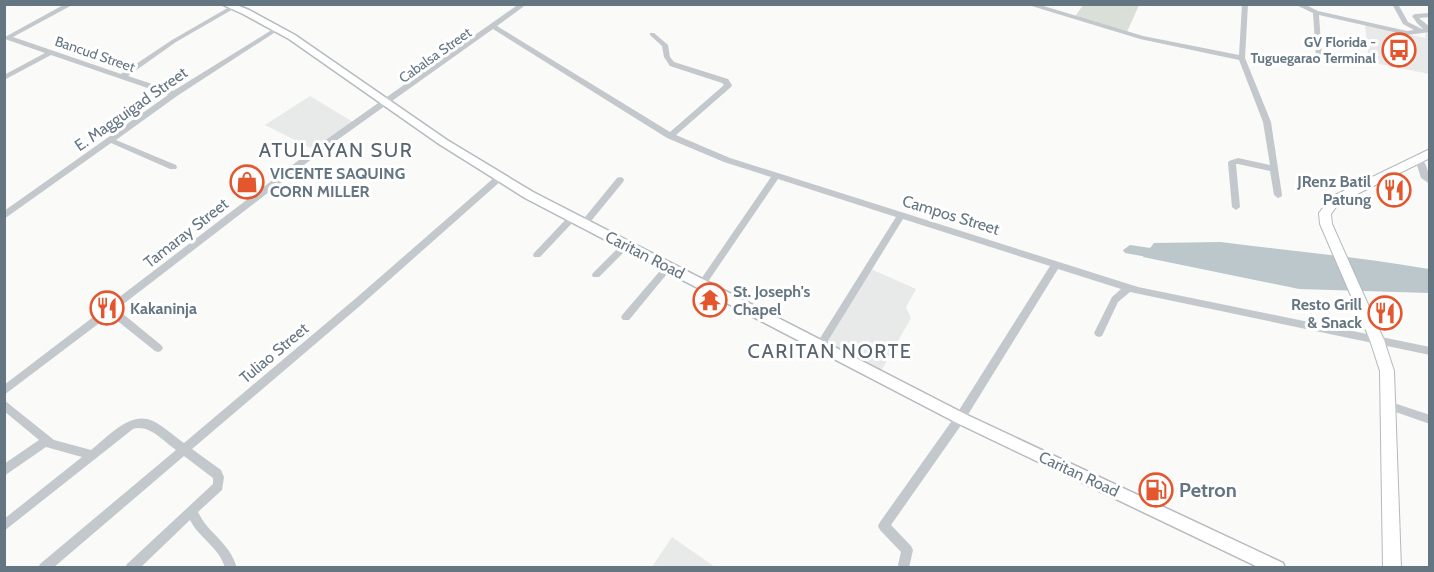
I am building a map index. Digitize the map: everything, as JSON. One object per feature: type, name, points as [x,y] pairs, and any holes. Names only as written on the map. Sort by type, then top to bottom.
[{"type":"highway","points":[[1392,567],[1387,371],[1377,339],[1326,224],[1325,213],[1335,200],[1424,156]]},
{"type":"main road","name":"Caritan Road","points":[[229,6],[277,29],[499,178],[572,218],[960,418],[1278,567]]},
{"type":"street","points":[[6,38],[71,4]]},
{"type":"street","points":[[505,4],[514,11]]},
{"type":"street","name":"Cabalsa Street","points":[[387,103],[524,4]]},
{"type":"street","points":[[1028,4],[1153,41],[1242,58]]},
{"type":"street","points":[[1245,4],[1242,58],[1264,111],[1278,195]]},
{"type":"street","points":[[1297,4],[1316,12],[1407,33],[1429,30]]},
{"type":"street","points":[[123,76],[174,41],[211,23],[229,6]]},
{"type":"street","points":[[1397,8],[1405,23],[1419,30]]},
{"type":"street","points":[[1397,8],[1415,16],[1430,15]]},
{"type":"street","points":[[1316,12],[1319,58]]},
{"type":"street","points":[[1415,16],[1429,30]]},
{"type":"street","name":"Campos Street","points":[[494,27],[670,136],[709,153],[1129,288],[1430,351]]},
{"type":"street","name":"E. Magguigad Street","points":[[4,216],[174,94],[277,29]]},
{"type":"street","points":[[652,34],[665,45],[667,57],[672,64],[725,81],[728,85],[670,136]]},
{"type":"street","name":"Bancud Street","points":[[6,38],[174,94]]},
{"type":"street","points":[[4,78],[51,52]]},
{"type":"street","name":"Tamaray Street","points":[[4,391],[323,146],[387,103]]},
{"type":"street","points":[[110,140],[173,168]]},
{"type":"street","points":[[1424,156],[1425,178],[1430,181]]},
{"type":"street","points":[[1236,207],[1232,163],[1238,161],[1275,169]]},
{"type":"street","points":[[702,284],[777,176]]},
{"type":"street","name":"Tuliao Street","points":[[44,567],[358,302],[499,178]]},
{"type":"street","points":[[584,224],[620,180]]},
{"type":"street","points":[[820,346],[901,215]]},
{"type":"street","points":[[537,255],[572,218]]},
{"type":"street","points":[[596,275],[626,245]]},
{"type":"street","points":[[904,565],[907,550],[884,526],[960,418],[1056,264]]},
{"type":"street","points":[[626,317],[668,267]]},
{"type":"street","points":[[1099,333],[1115,300],[1129,288]]},
{"type":"street","points":[[111,310],[158,348]]},
{"type":"street","points":[[4,404],[56,446],[92,455]]},
{"type":"street","points":[[1388,405],[1430,420]]},
{"type":"street","points":[[4,526],[92,455],[136,423],[149,424],[219,477],[218,486],[131,567]]},
{"type":"street","points":[[4,471],[47,440]]},
{"type":"street","points":[[192,511],[196,521],[225,553],[231,567]]},
{"type":"shaded area","points":[[1083,5],[1139,5],[1127,32],[1074,18]]},
{"type":"shaded area","name":"GV Florida - Tuguegarao Terminal","points":[[1365,25],[1425,38],[1426,31],[1429,32],[1429,74],[1369,62]]},
{"type":"shaded area","points":[[310,96],[353,122],[315,150],[265,125]]},
{"type":"shaded area","points":[[1221,242],[1429,269],[1429,293],[1299,289],[1143,257],[1154,243]]},
{"type":"shaded area","points":[[871,269],[916,289],[906,307],[911,318],[881,371],[827,343]]},
{"type":"shaded area","points":[[672,537],[715,567],[652,567]]},
{"type":"building","points":[[707,288],[716,293],[709,301],[701,296]]},
{"type":"waterway","points":[[1130,250],[1164,255]]},
{"type":"place","name":"GV Florida - Tuguegarao Terminal","points":[[1399,50]]},
{"type":"place","name":"VICENTE SAQUING CORN MILLER","points":[[247,182]]},
{"type":"place","name":"JRenz Batil Patung","points":[[1394,190]]},
{"type":"place","name":"St. Joseph's Chapel","points":[[710,300]]},
{"type":"place","name":"Kakaninja","points":[[107,308]]},
{"type":"place","name":"Resto Grill & Snack","points":[[1385,313]]},
{"type":"place","name":"Petron","points":[[1156,490]]},
{"type":"district","name":"ATULAYAN SUR","points":[[336,150]]},
{"type":"district","name":"CARITAN NORTE","points":[[830,351]]}]
